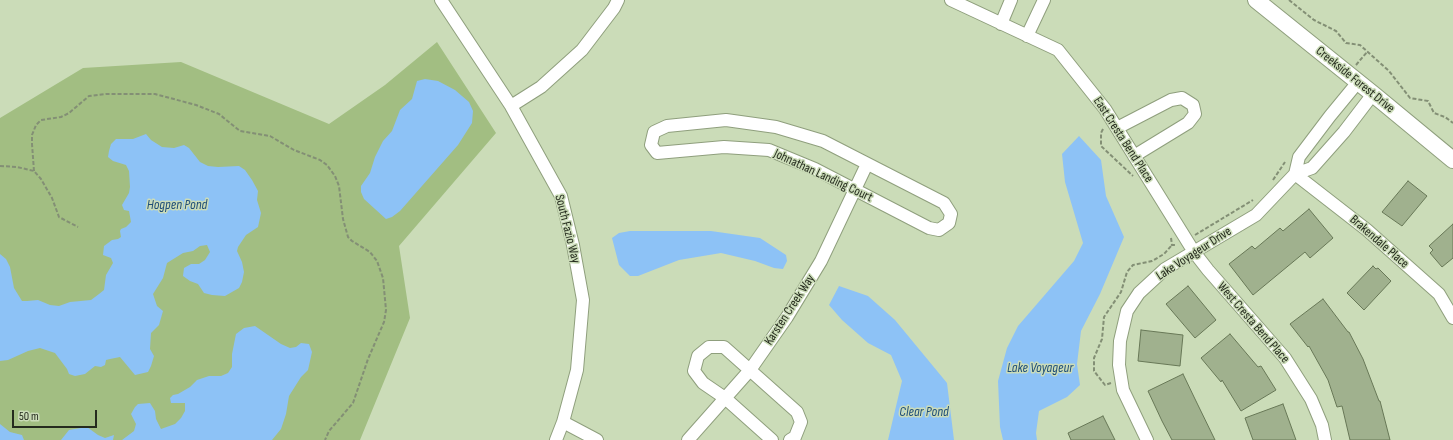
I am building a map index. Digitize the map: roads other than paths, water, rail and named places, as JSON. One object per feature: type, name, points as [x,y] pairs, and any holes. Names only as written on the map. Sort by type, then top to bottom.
[{"type":"main road","name":"Creekside Forest Drive","points":[[1256,0],[1453,160]]},
{"type":"street","name":"South Fazio Way","points":[[441,0],[511,106],[561,196],[573,245],[582,300],[577,370],[563,422],[556,440]]},
{"type":"street","points":[[511,106],[541,87],[582,50],[618,0]]},
{"type":"street","name":"East Cresta Bend Place","points":[[951,0],[1058,50],[1105,109],[1194,252]]},
{"type":"street","points":[[1001,24],[1011,0]]},
{"type":"street","points":[[1027,36],[1044,0]]},
{"type":"street","name":"Lake Voyageur Drive","points":[[1295,174],[1299,157],[1330,116],[1353,78]]},
{"type":"street","name":"Lake Voyageur Drive","points":[[1147,440],[1123,390],[1119,365],[1120,341],[1127,311],[1139,293],[1165,269],[1256,215],[1295,174],[1312,168],[1344,132],[1373,94]]},
{"type":"street","points":[[1115,125],[1171,100],[1182,98],[1193,105],[1195,114],[1188,123],[1134,156]]},
{"type":"street","name":"Johnathan Landing Court","points":[[726,120],[776,127],[822,141],[867,164],[944,203],[951,214],[949,224],[940,230],[929,228],[815,169],[770,150],[724,147],[657,153],[651,145],[654,132],[667,126],[726,120]]},
{"type":"street","name":"Karsten Creek Way","points":[[688,440],[750,370],[787,317],[821,261],[867,164]]},
{"type":"street","name":"Brakendale Place","points":[[1295,174],[1367,230],[1439,294],[1453,318]]},
{"type":"street","name":"West Cresta Bend Place","points":[[1194,252],[1285,358],[1311,399],[1322,425],[1325,440]]},
{"type":"street","points":[[772,440],[725,398],[703,383],[694,371],[698,356],[709,347],[724,347],[797,412],[801,422],[796,437],[790,440]]},
{"type":"street","points":[[563,422],[597,440]]},
{"type":"water","points":[[425,79],[438,81],[455,90],[469,102],[473,111],[472,123],[458,145],[400,211],[392,217],[386,219],[364,199],[361,192],[361,186],[370,173],[375,157],[383,141],[392,131],[400,110],[412,99],[417,81]]},
{"type":"water","name":"Hogpen Pond","points":[[146,134],[151,140],[162,147],[174,148],[184,145],[189,148],[200,162],[208,166],[239,166],[245,170],[252,180],[258,191],[257,200],[261,213],[258,227],[246,235],[238,247],[237,251],[242,262],[244,272],[239,288],[225,296],[212,295],[204,293],[198,284],[183,276],[184,268],[191,264],[199,264],[205,260],[210,252],[207,245],[200,246],[193,251],[183,253],[167,263],[163,278],[153,294],[157,306],[163,311],[159,325],[151,333],[150,349],[154,356],[148,372],[135,375],[120,357],[106,360],[105,365],[101,367],[95,366],[85,374],[75,376],[69,374],[55,353],[40,348],[28,351],[8,360],[0,361],[0,254],[6,259],[10,267],[14,288],[22,301],[38,300],[50,305],[59,306],[70,302],[91,300],[104,290],[106,275],[113,263],[111,258],[103,255],[104,246],[112,240],[121,237],[121,229],[126,227],[131,222],[129,211],[124,210],[122,205],[129,193],[129,171],[126,165],[113,161],[108,157],[109,151],[111,144],[116,139],[133,139]]},
{"type":"water","name":"Lake Voyageur","points":[[1079,136],[1101,160],[1106,196],[1124,237],[1100,294],[1081,331],[1077,364],[1080,385],[1067,397],[1039,411],[1036,433],[1037,440],[1003,440],[1000,427],[998,381],[1007,348],[1018,326],[1074,261],[1083,243],[1065,182],[1062,154]]},
{"type":"water","points":[[630,231],[711,231],[760,238],[786,255],[787,261],[783,269],[774,268],[755,261],[721,253],[679,260],[638,276],[630,276],[619,265],[612,238],[619,233]]},
{"type":"water","name":"Clear Pond","points":[[839,286],[868,296],[895,320],[947,383],[954,440],[888,440],[902,381],[891,355],[868,343],[842,320],[829,305]]},
{"type":"water","points":[[255,326],[281,344],[290,348],[296,347],[301,343],[309,344],[312,352],[308,370],[301,377],[289,396],[286,414],[281,429],[272,440],[122,440],[134,431],[136,424],[131,414],[138,404],[150,403],[155,411],[156,419],[161,429],[175,424],[185,411],[185,403],[171,403],[170,398],[190,387],[197,380],[209,376],[221,376],[228,373],[232,367],[232,354],[236,334],[244,328]]},
{"type":"water","points":[[0,424],[10,432],[22,435],[24,440],[0,440]]},
{"type":"water","points":[[87,427],[105,438],[114,435],[113,440],[61,440],[69,430]]}]
